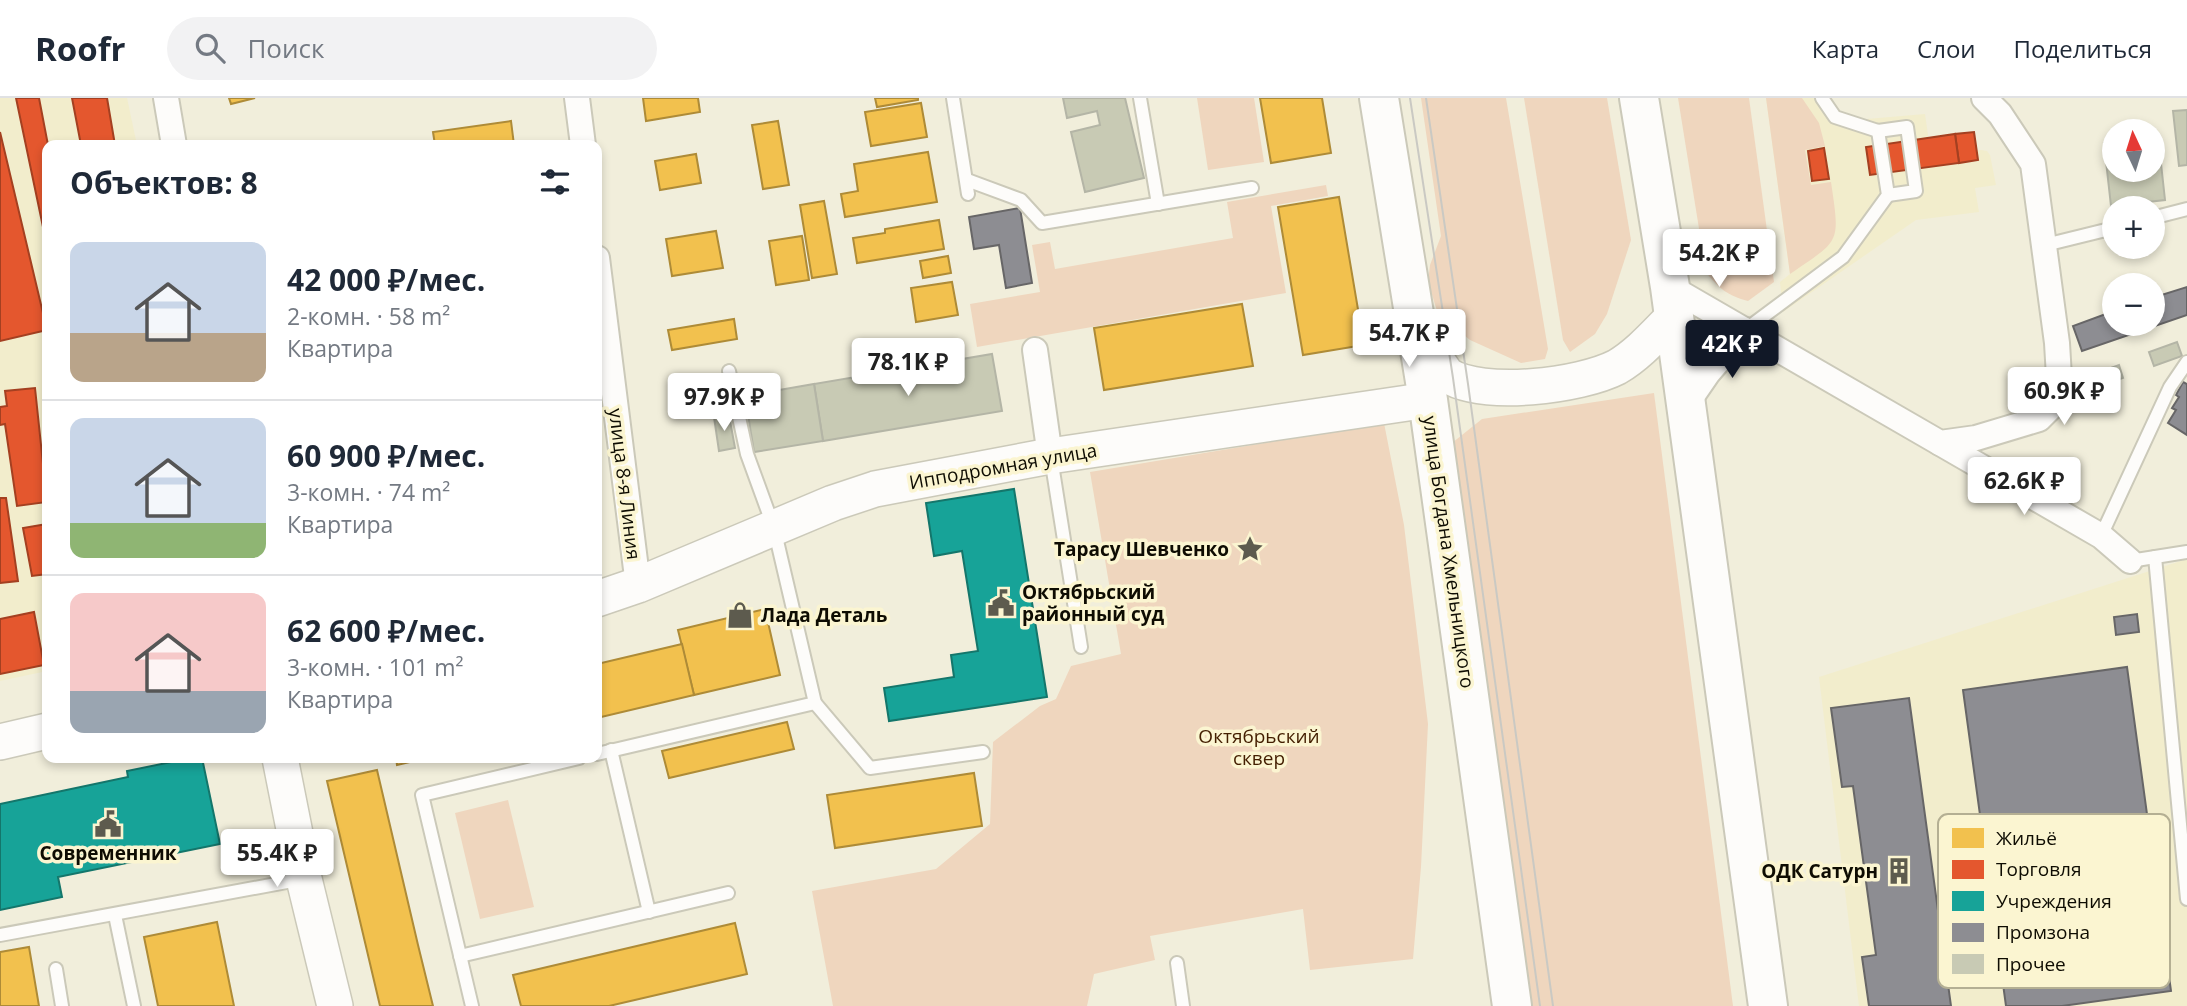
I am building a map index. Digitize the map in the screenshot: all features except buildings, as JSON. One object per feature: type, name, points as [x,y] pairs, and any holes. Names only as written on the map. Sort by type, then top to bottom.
[{"type":"main road","name":"улица Богдана Хмельницкого","points":[[1379,98],[1428,400],[1512,1006]]},
{"type":"main road","points":[[1639,98],[1672,302],[1768,1006]]},
{"type":"main road","points":[[1417,332],[1447,374],[1453,378],[1490,388],[1513,388],[1567,381],[1607,371],[1642,349],[1672,302]]},
{"type":"main road","name":"Ипподромная улица","points":[[602,597],[638,586],[833,503],[875,489],[1050,456],[1428,400]]},
{"type":"main road","points":[[0,742],[42,732]]},
{"type":"main road","points":[[281,763],[304,879],[335,1006]]},
{"type":"street","points":[[166,98],[173,140]]},
{"type":"street","points":[[577,98],[582,140]]},
{"type":"street","points":[[1940,443],[1976,438],[2039,419],[2054,404],[2059,377],[2033,164],[2000,114],[1984,98]]},
{"type":"street","name":"улица 8-я Линия","points":[[602,298],[638,586]]},
{"type":"street","points":[[1672,302],[1745,331],[2101,536],[2130,561]]},
{"type":"street","points":[[1686,405],[1708,373],[1745,331]]},
{"type":"street","points":[[1035,350],[1050,456]]},
{"type":"lane","points":[[953,98],[968,194]]},
{"type":"lane","points":[[1140,98],[1157,204]]},
{"type":"lane","points":[[1822,98],[1835,117],[1878,131],[1907,127],[1916,191],[1888,195]]},
{"type":"lane","points":[[1745,331],[1843,257],[1888,195],[1878,131]]},
{"type":"lane","points":[[967,180],[1021,200],[1042,223],[1252,188]]},
{"type":"lane","points":[[2165,215],[2187,209]]},
{"type":"lane","points":[[2045,245],[2102,231]]},
{"type":"lane","points":[[2101,536],[2170,387],[2187,362]]},
{"type":"lane","points":[[729,371],[747,454],[774,528],[815,703],[870,768],[983,752]]},
{"type":"lane","points":[[1050,456],[1081,647]]},
{"type":"lane","points":[[2130,561],[2187,552]]},
{"type":"lane","points":[[2155,556],[2187,899]]},
{"type":"lane","points":[[602,753],[815,703]]},
{"type":"lane","points":[[611,750],[649,912]]},
{"type":"lane","points":[[472,1006],[422,795],[558,763]]},
{"type":"lane","points":[[0,934],[304,879]]},
{"type":"lane","points":[[460,956],[729,893]]},
{"type":"lane","points":[[115,915],[134,1006]]},
{"type":"lane","points":[[1177,963],[1183,1006]]},
{"type":"lane","points":[[56,969],[62,1006]]},
{"type":"shaded area","points":[[0,98],[127,98],[136,140],[42,140],[42,672],[0,681]]},
{"type":"shaded area","points":[[1766,98],[1830,98],[1840,113],[1855,120],[1925,114],[1931,156],[1987,151],[1996,185],[1975,188],[1979,212],[1916,220],[1783,312],[1780,282],[1790,274]]},
{"type":"shaded area","points":[[2187,559],[2187,1006],[1859,1006],[1819,677]]},
{"type":"green space","points":[[1197,98],[1254,98],[1264,162],[1208,170]]},
{"type":"green space","points":[[1421,98],[1506,98],[1548,349],[1545,359],[1521,363],[1470,340],[1438,314],[1428,282],[1430,265],[1441,236]]},
{"type":"green space","points":[[1524,98],[1607,98],[1631,240],[1607,314],[1595,334],[1570,352],[1563,340]]},
{"type":"green space","points":[[1678,98],[1749,98],[1774,282],[1748,301],[1724,291],[1706,272]]},
{"type":"green space","points":[[1766,98],[1802,98],[1819,123],[1825,146],[1805,150],[1811,185],[1831,182],[1834,202],[1836,218],[1833,238],[1819,254],[1790,274]]},
{"type":"green space","points":[[1326,185],[1328,196],[1271,206],[1286,293],[977,347],[970,304],[1040,292],[1032,245],[1050,242],[1055,269],[1233,238],[1227,202]]},
{"type":"green space","points":[[1654,393],[1733,1006],[1530,1006],[1452,443],[1482,419]]},
{"type":"green space","name":"Октябрьский сквер","points":[[1384,423],[1404,525],[1428,724],[1421,867],[1413,959],[1310,970],[1303,909],[1150,936],[1155,960],[1094,974],[1087,1006],[833,1006],[812,891],[936,869],[990,824],[993,742],[1040,706],[1056,699],[1071,666],[1121,654],[1090,472]]},
{"type":"green space","points":[[508,800],[534,907],[480,919],[455,813]]},
{"type":"tram line","points":[[1410,98],[1453,378],[1540,1006]]},
{"type":"tram line","points":[[1426,98],[1553,1006]]},
{"type":"place","name":"Тарасу Шевченко","points":[[1250,549]]},
{"type":"place","name":"Октябрьский районный суд","points":[[1001,603]]},
{"type":"place","name":"Лада Деталь","points":[[740,615]]},
{"type":"place","name":"Современник","points":[[108,824]]},
{"type":"place","name":"ОДК Сатурн","points":[[1899,871]]}]
